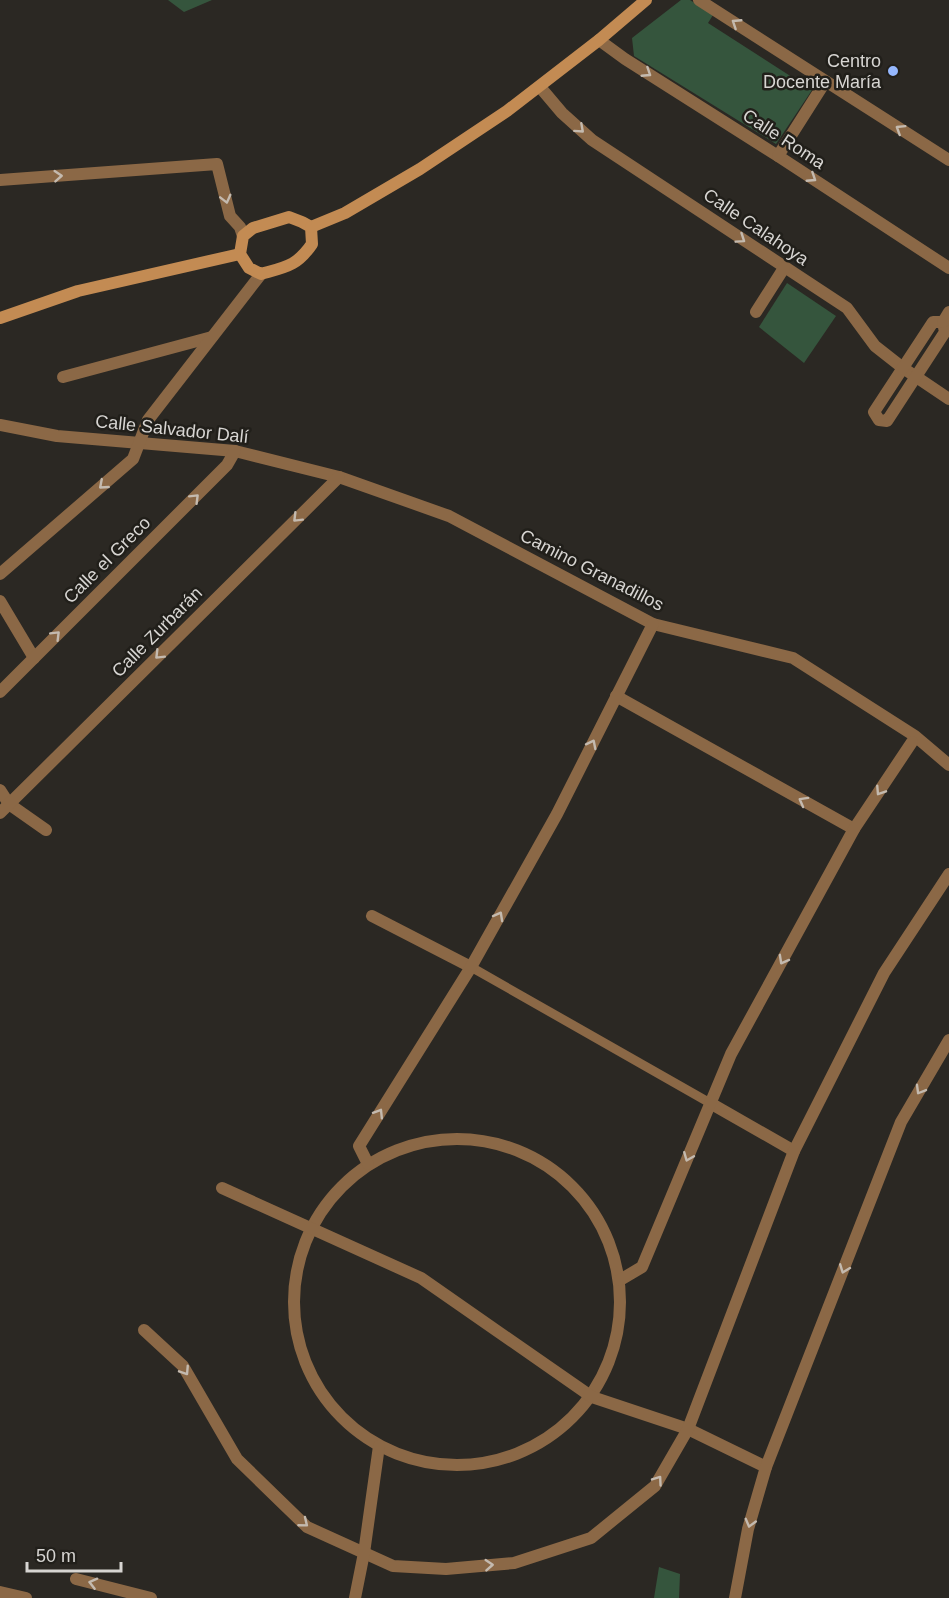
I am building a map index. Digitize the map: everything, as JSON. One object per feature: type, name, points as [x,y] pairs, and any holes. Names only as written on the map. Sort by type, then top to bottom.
[{"type":"main road","points":[[310,227],[312,244],[303,258],[287,267],[261,274],[249,268],[240,254],[243,236],[253,228],[289,217],[310,227],[345,213],[420,169],[540,87],[646,0]]},
{"type":"main road","points":[[0,318],[78,291],[240,254]]},
{"type":"street","points":[[699,0],[949,160]]},
{"type":"street","name":"Calle Roma","points":[[599,40],[949,268]]},
{"type":"street","points":[[778,156],[825,82]]},
{"type":"street","name":"Calle Calahoya","points":[[540,87],[562,113],[592,140],[847,308],[875,346],[949,399]]},
{"type":"street","points":[[0,180],[217,164],[230,216],[240,226],[243,236]]},
{"type":"street","points":[[249,268],[249,291]]},
{"type":"street","points":[[756,312],[784,268]]},
{"type":"street","points":[[0,574],[133,459],[148,420],[261,274]]},
{"type":"street","points":[[946,317],[945,332],[917,377],[887,421],[879,420],[874,412],[933,322],[946,317]]},
{"type":"street","points":[[63,377],[212,337]]},
{"type":"street","name":"Calle Salvador Dalí","points":[[0,425],[57,435],[235,451],[339,477]]},
{"type":"street","name":"Calle el Greco","points":[[0,692],[227,465],[235,451]]},
{"type":"street","name":"Camino Granadillos","points":[[339,477],[449,516],[653,624],[793,658],[915,736],[949,765]]},
{"type":"street","name":"Calle Zurbarán","points":[[4,808],[339,477]]},
{"type":"street","points":[[0,601],[34,658]]},
{"type":"street","points":[[368,1164],[359,1146],[471,967],[556,814],[653,624]]},
{"type":"street","points":[[616,696],[855,830]]},
{"type":"street","points":[[620,1280],[642,1267],[731,1054],[855,830],[912,742]]},
{"type":"street","points":[[0,790],[4,808],[46,830]]},
{"type":"street","points":[[144,1330],[183,1366],[237,1459],[308,1527],[393,1566],[446,1569],[514,1563],[591,1538],[655,1486],[688,1429],[794,1152],[884,973],[949,874]]},
{"type":"street","points":[[372,916],[471,967],[794,1152]]},
{"type":"street","points":[[735,1598],[748,1529],[766,1467],[902,1122],[949,1040]]},
{"type":"street","points":[[472,1138],[526,1153],[571,1184],[604,1228],[620,1280],[621,1321],[611,1361],[592,1397],[551,1438],[510,1458],[466,1466],[421,1462],[379,1446],[343,1419],[315,1384],[298,1343],[293,1299],[299,1255],[310,1229],[334,1192],[368,1164],[418,1142],[472,1138]]},
{"type":"street","points":[[222,1188],[421,1278],[592,1397],[688,1429],[766,1467]]},
{"type":"street","points":[[355,1598],[364,1553],[379,1446]]},
{"type":"street","points":[[76,1579],[151,1598]]},
{"type":"street","points":[[0,1592],[26,1598]]},
{"type":"green space","points":[[168,0],[212,0],[184,12]]},
{"type":"green space","points":[[681,0],[690,0],[713,15],[708,23],[812,90],[776,144],[634,56],[632,38]]},
{"type":"green space","points":[[787,283],[836,316],[804,363],[759,327]]},
{"type":"green space","points":[[659,1567],[680,1574],[679,1598],[654,1598]]},
{"type":"place","name":"Centro Docente María","points":[[893,71]]}]
